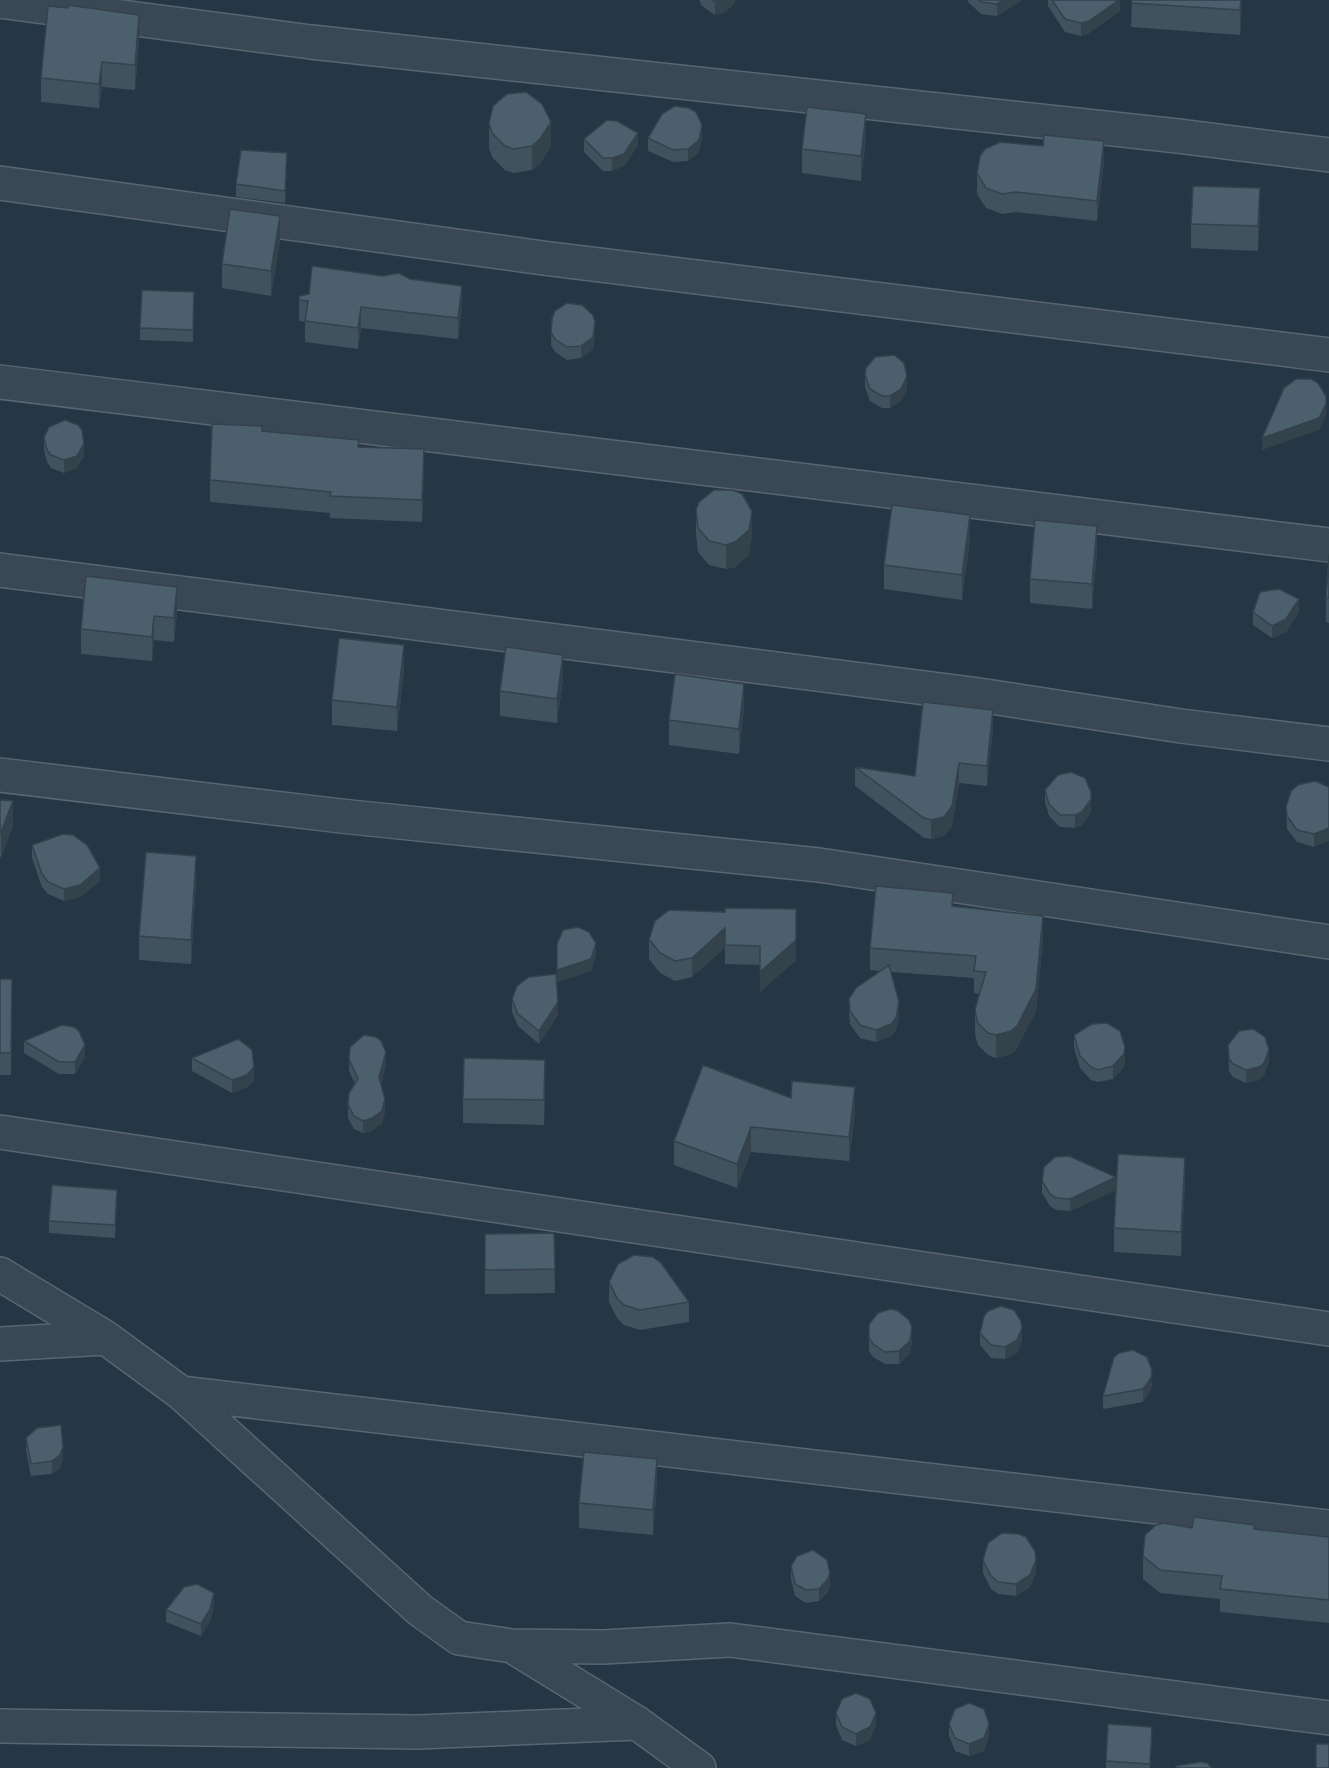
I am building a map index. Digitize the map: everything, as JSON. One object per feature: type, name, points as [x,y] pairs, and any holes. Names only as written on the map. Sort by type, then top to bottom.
[{"type":"street","points":[[0,1],[311,42],[1178,135],[1329,155]]},
{"type":"street","points":[[0,183],[543,258],[1329,355]]},
{"type":"street","points":[[0,382],[1329,545]]},
{"type":"street","points":[[0,570],[972,694],[1181,726],[1329,744]]},
{"type":"street","points":[[0,775],[341,816],[819,865],[1329,942]]},
{"type":"street","points":[[0,1132],[1329,1329]]},
{"type":"street","points":[[0,1274],[106,1338],[181,1393],[420,1610],[459,1638],[512,1646],[603,1647],[730,1640],[1329,1718]]},
{"type":"street","points":[[0,1344],[106,1338]]},
{"type":"street","points":[[181,1393],[1329,1527]]},
{"type":"street","points":[[512,1646],[637,1723],[699,1768]]},
{"type":"street","points":[[0,1726],[418,1732],[637,1723]]},
{"type":"building","points":[[979,0],[1003,0],[997,4]]},
{"type":"building","points":[[1052,0],[1119,0],[1089,21],[1081,23],[1065,19]]},
{"type":"building","points":[[1132,0],[1241,0],[1240,10],[1131,3]]},
{"type":"building","points":[[68,5],[139,15],[135,65],[102,62],[99,84],[41,78],[48,6],[68,8]]},
{"type":"building","points":[[526,92],[542,104],[551,122],[540,139],[532,146],[514,149],[505,146],[492,133],[489,123],[493,106],[507,94]]},
{"type":"building","points":[[675,106],[689,108],[696,112],[702,125],[699,140],[688,149],[673,150],[648,138],[662,114]]},
{"type":"building","points":[[807,107],[866,114],[861,156],[802,149]]},
{"type":"building","points":[[607,120],[617,121],[638,133],[624,154],[612,158],[603,158],[584,139]]},
{"type":"building","points":[[1044,135],[1104,141],[1097,201],[1016,192],[1002,194],[986,188],[977,173],[980,156],[985,149],[1000,142],[1043,146]]},
{"type":"building","points":[[241,150],[287,153],[285,191],[236,184]]},
{"type":"building","points":[[1193,186],[1260,188],[1258,226],[1191,224]]},
{"type":"building","points":[[230,209],[280,216],[271,271],[222,264]]},
{"type":"building","points":[[312,266],[383,276],[399,273],[410,279],[462,286],[458,318],[361,307],[358,328],[305,321],[308,301],[299,300],[299,296],[309,294]]},
{"type":"building","points":[[142,290],[194,292],[193,330],[140,328]]},
{"type":"building","points":[[567,303],[582,305],[593,315],[595,322],[593,337],[581,346],[567,347],[555,339],[551,332],[555,311]]},
{"type":"building","points":[[894,355],[904,363],[907,376],[901,389],[890,396],[882,396],[870,389],[865,375],[866,368],[875,357]]},
{"type":"building","points":[[1296,379],[1311,379],[1318,383],[1326,396],[1326,404],[1319,418],[1262,438],[1284,388]]},
{"type":"building","points":[[65,420],[78,425],[82,430],[84,444],[77,456],[64,460],[51,455],[47,450],[44,437],[49,427]]},
{"type":"building","points":[[212,424],[262,426],[262,431],[359,440],[358,447],[424,449],[422,500],[330,496],[331,492],[210,480]]},
{"type":"building","points":[[714,490],[733,490],[742,494],[752,511],[749,530],[735,542],[726,545],[709,541],[698,528],[696,510],[699,502]]},
{"type":"building","points":[[892,505],[970,515],[962,575],[884,565]]},
{"type":"building","points":[[1035,520],[1097,526],[1092,584],[1030,579]]},
{"type":"building","points":[[1329,555],[1329,598],[1326,598]]},
{"type":"building","points":[[86,576],[177,587],[174,618],[154,616],[152,637],[81,629]]},
{"type":"building","points":[[1279,589],[1299,599],[1286,619],[1272,626],[1253,612],[1260,592]]},
{"type":"building","points":[[339,638],[404,645],[397,707],[332,700]]},
{"type":"building","points":[[506,647],[563,655],[557,699],[500,691]]},
{"type":"building","points":[[675,674],[744,684],[739,729],[669,720]]},
{"type":"building","points":[[923,702],[993,710],[987,766],[959,763],[952,806],[944,817],[931,820],[924,818],[855,767],[915,776]]},
{"type":"building","points":[[1071,772],[1085,778],[1091,792],[1091,799],[1082,812],[1075,815],[1060,815],[1049,804],[1045,790],[1058,775]]},
{"type":"building","points":[[1315,781],[1329,787],[1329,828],[1314,834],[1297,830],[1287,816],[1286,807],[1291,791],[1298,785]]},
{"type":"building","points":[[0,800],[13,801],[0,833]]},
{"type":"building","points":[[63,834],[73,835],[87,845],[100,868],[80,885],[64,889],[48,882],[42,874],[32,845]]},
{"type":"building","points":[[146,852],[196,856],[191,940],[139,936]]},
{"type":"building","points":[[876,886],[953,893],[952,906],[1043,916],[1036,989],[1017,1026],[1011,1031],[996,1035],[988,1033],[978,1023],[975,1009],[986,972],[974,971],[976,956],[870,948]]},
{"type":"building","points":[[725,908],[796,909],[796,940],[760,972],[760,946],[725,945],[725,928],[692,958],[675,961],[660,953],[649,939],[655,921],[669,910],[725,912]]},
{"type":"building","points":[[578,927],[589,932],[596,943],[591,959],[557,970],[557,944],[563,930]]},
{"type":"building","points":[[889,965],[899,1002],[896,1018],[891,1024],[876,1030],[860,1025],[850,1011],[849,999],[856,988]]},
{"type":"building","points":[[556,974],[558,1002],[539,1031],[518,1014],[512,999],[517,986],[529,977]]},
{"type":"building","points":[[0,979],[12,979],[11,1053],[0,1053]]},
{"type":"building","points":[[1107,1023],[1120,1031],[1125,1047],[1124,1054],[1113,1066],[1098,1070],[1091,1067],[1080,1056],[1074,1035],[1092,1024]]},
{"type":"building","points":[[62,1025],[74,1027],[79,1031],[85,1045],[75,1062],[59,1062],[24,1041]]},
{"type":"building","points":[[1253,1029],[1265,1037],[1269,1050],[1264,1063],[1259,1067],[1246,1070],[1233,1064],[1229,1059],[1228,1045],[1239,1031]]},
{"type":"building","points":[[364,1035],[376,1037],[381,1041],[386,1052],[379,1077],[385,1099],[382,1111],[363,1121],[354,1116],[348,1105],[349,1093],[358,1079],[349,1059],[350,1047]]},
{"type":"building","points":[[238,1039],[252,1050],[254,1067],[247,1075],[232,1080],[192,1058]]},
{"type":"building","points":[[464,1058],[545,1060],[544,1100],[463,1099]]},
{"type":"building","points":[[703,1065],[791,1098],[792,1081],[855,1087],[849,1137],[751,1127],[737,1164],[674,1141]]},
{"type":"building","points":[[1118,1154],[1185,1158],[1181,1232],[1114,1228]]},
{"type":"building","points":[[1069,1156],[1116,1177],[1070,1199],[1056,1198],[1050,1194],[1042,1181],[1044,1167],[1055,1157]]},
{"type":"building","points":[[52,1185],[117,1190],[115,1225],[49,1221]]},
{"type":"building","points":[[554,1233],[555,1269],[485,1270],[485,1234]]},
{"type":"building","points":[[634,1255],[653,1257],[661,1263],[689,1302],[640,1310],[624,1305],[617,1298],[609,1282],[618,1264]]},
{"type":"building","points":[[1001,1306],[1014,1310],[1021,1321],[1022,1328],[1017,1340],[1005,1347],[991,1345],[980,1333],[984,1316],[988,1311]]},
{"type":"building","points":[[891,1309],[898,1311],[909,1320],[912,1327],[910,1341],[899,1351],[885,1352],[873,1344],[869,1338],[869,1324],[878,1313]]},
{"type":"building","points":[[1133,1350],[1147,1357],[1152,1370],[1151,1378],[1143,1389],[1103,1396],[1114,1357],[1119,1353]]},
{"type":"building","points":[[61,1425],[63,1447],[60,1455],[52,1461],[31,1464],[26,1438],[37,1428]]},
{"type":"building","points":[[584,1452],[657,1459],[653,1510],[579,1503]]},
{"type":"building","points":[[1194,1517],[1254,1525],[1254,1529],[1329,1537],[1329,1600],[1220,1589],[1222,1576],[1160,1570],[1143,1556],[1145,1535],[1156,1525],[1164,1523],[1192,1528]]},
{"type":"building","points":[[1002,1533],[1019,1534],[1026,1537],[1035,1551],[1036,1560],[1030,1575],[1016,1584],[998,1582],[991,1576],[983,1560],[988,1543]]},
{"type":"building","points":[[813,1550],[827,1560],[830,1573],[819,1589],[806,1590],[795,1584],[791,1566],[797,1556]]},
{"type":"building","points":[[197,1584],[214,1593],[210,1609],[201,1624],[166,1610],[184,1587]]},
{"type":"building","points":[[856,1693],[870,1699],[876,1713],[870,1727],[856,1734],[842,1727],[836,1713],[842,1699]]},
{"type":"building","points":[[969,1703],[984,1709],[989,1724],[984,1738],[969,1744],[955,1738],[949,1724],[955,1709]]},
{"type":"building","points":[[1108,1724],[1152,1727],[1150,1764],[1106,1761]]},
{"type":"building","points":[[1316,1744],[1329,1744],[1329,1768],[1316,1768]]},
{"type":"building","points":[[1207,1763],[1212,1768],[1176,1768],[1176,1766]]}]
